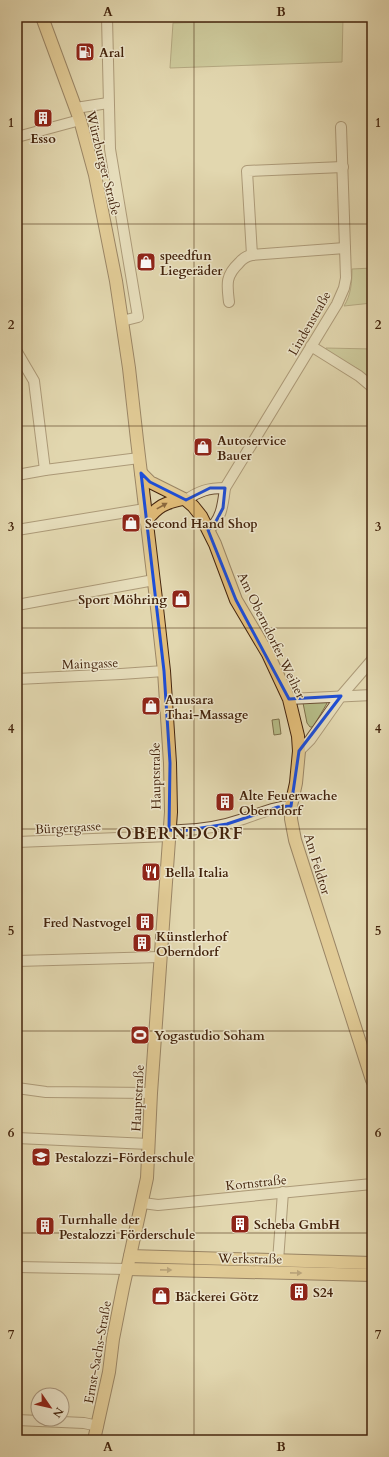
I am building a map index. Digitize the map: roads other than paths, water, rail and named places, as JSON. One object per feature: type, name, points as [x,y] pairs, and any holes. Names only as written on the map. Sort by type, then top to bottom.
[{"type":"main road","name":"Würzburger Straße","points":[[42,17],[78,114],[95,175],[112,254],[129,368],[141,473]]},
{"type":"main road","name":"Am Oberndorfer Weiher","points":[[141,473],[150,482],[184,500],[198,511],[208,530],[236,600],[268,654],[289,698],[298,736],[299,751]]},
{"type":"main road","name":"Hauptstraße","points":[[127,1269],[148,1178],[151,1093],[171,799],[164,671],[141,473]]},
{"type":"main road","points":[[146,515],[161,506],[184,500]]},
{"type":"main road","name":"Am Feldtor","points":[[299,751],[292,806],[293,830],[297,849],[372,1080]]},
{"type":"main road","name":"Werkstraße","points":[[130,1256],[372,1263]]},
{"type":"main road","name":"Werkstraße","points":[[127,1269],[372,1275]]},
{"type":"main road","name":"Ernst-Sachs-Straße","points":[[94,1440],[109,1372],[113,1339],[127,1269]]},
{"type":"street","points":[[17,137],[108,103],[106,17]]},
{"type":"street","name":"Würzburger Straße","points":[[108,103],[111,162],[138,317],[122,321]]},
{"type":"street","name":"Lindenstraße","points":[[208,530],[214,526],[223,508],[225,488],[337,304],[344,288],[346,278],[341,127]]},
{"type":"street","points":[[252,255],[247,171],[343,167]]},
{"type":"street","points":[[229,302],[227,286],[228,277],[245,256],[345,248]]},
{"type":"street","points":[[311,346],[359,376],[372,387]]},
{"type":"street","points":[[17,352],[34,382],[45,470]]},
{"type":"street","points":[[17,475],[139,458]]},
{"type":"street","points":[[184,500],[210,488],[225,488]]},
{"type":"street","points":[[17,530],[146,515]]},
{"type":"street","points":[[17,605],[154,580]]},
{"type":"street","points":[[299,751],[310,740],[341,696],[372,660]]},
{"type":"street","name":"Maingasse","points":[[17,679],[164,671]]},
{"type":"street","points":[[289,698],[372,696]]},
{"type":"street","points":[[169,833],[211,827],[243,819],[278,807],[292,806]]},
{"type":"street","name":"Bürgergasse","points":[[17,842],[169,833]]},
{"type":"street","points":[[17,961],[160,957]]},
{"type":"street","points":[[17,1088],[46,1092],[151,1093]]},
{"type":"street","points":[[17,1138],[149,1144]]},
{"type":"street","name":"Kornstraße","points":[[143,1204],[158,1205],[372,1184]]},
{"type":"street","points":[[278,1261],[283,1192]]},
{"type":"street","points":[[17,1267],[127,1269]]},
{"type":"street","points":[[17,1420],[84,1422],[98,1426]]},
{"type":"place","name":"Aral","points":[[85,52]]},
{"type":"place","name":"Esso","points":[[43,118]]},
{"type":"place","name":"speedfun Liegeräder","points":[[146,262]]},
{"type":"place","name":"Autoservice Bauer","points":[[203,447]]},
{"type":"place","name":"Second Hand Shop","points":[[131,523]]},
{"type":"place","name":"Sport Möhring","points":[[181,599]]},
{"type":"place","name":"Anusara Thai-Massage","points":[[151,706]]},
{"type":"place","name":"Alte Feuerwache Oberndorf","points":[[225,802]]},
{"type":"place","name":"Bella Italia","points":[[151,872]]},
{"type":"place","name":"Fred Nastvogel","points":[[145,922]]},
{"type":"place","name":"Künstlerhof Oberndorf","points":[[142,943]]},
{"type":"place","name":"Yogastudio Soham","points":[[140,1035]]},
{"type":"place","name":"Pestalozzi-Förderschule","points":[[41,1157]]},
{"type":"place","name":"Scheba GmbH","points":[[240,1224]]},
{"type":"place","name":"Turnhalle der Pestalozzi Förderschule","points":[[45,1226]]},
{"type":"place","name":"S24","points":[[299,1292]]},
{"type":"place","name":"Bäckerei Götz","points":[[161,1296]]},
{"type":"district","name":"OBERNDORF","points":[[180,833]]}]
